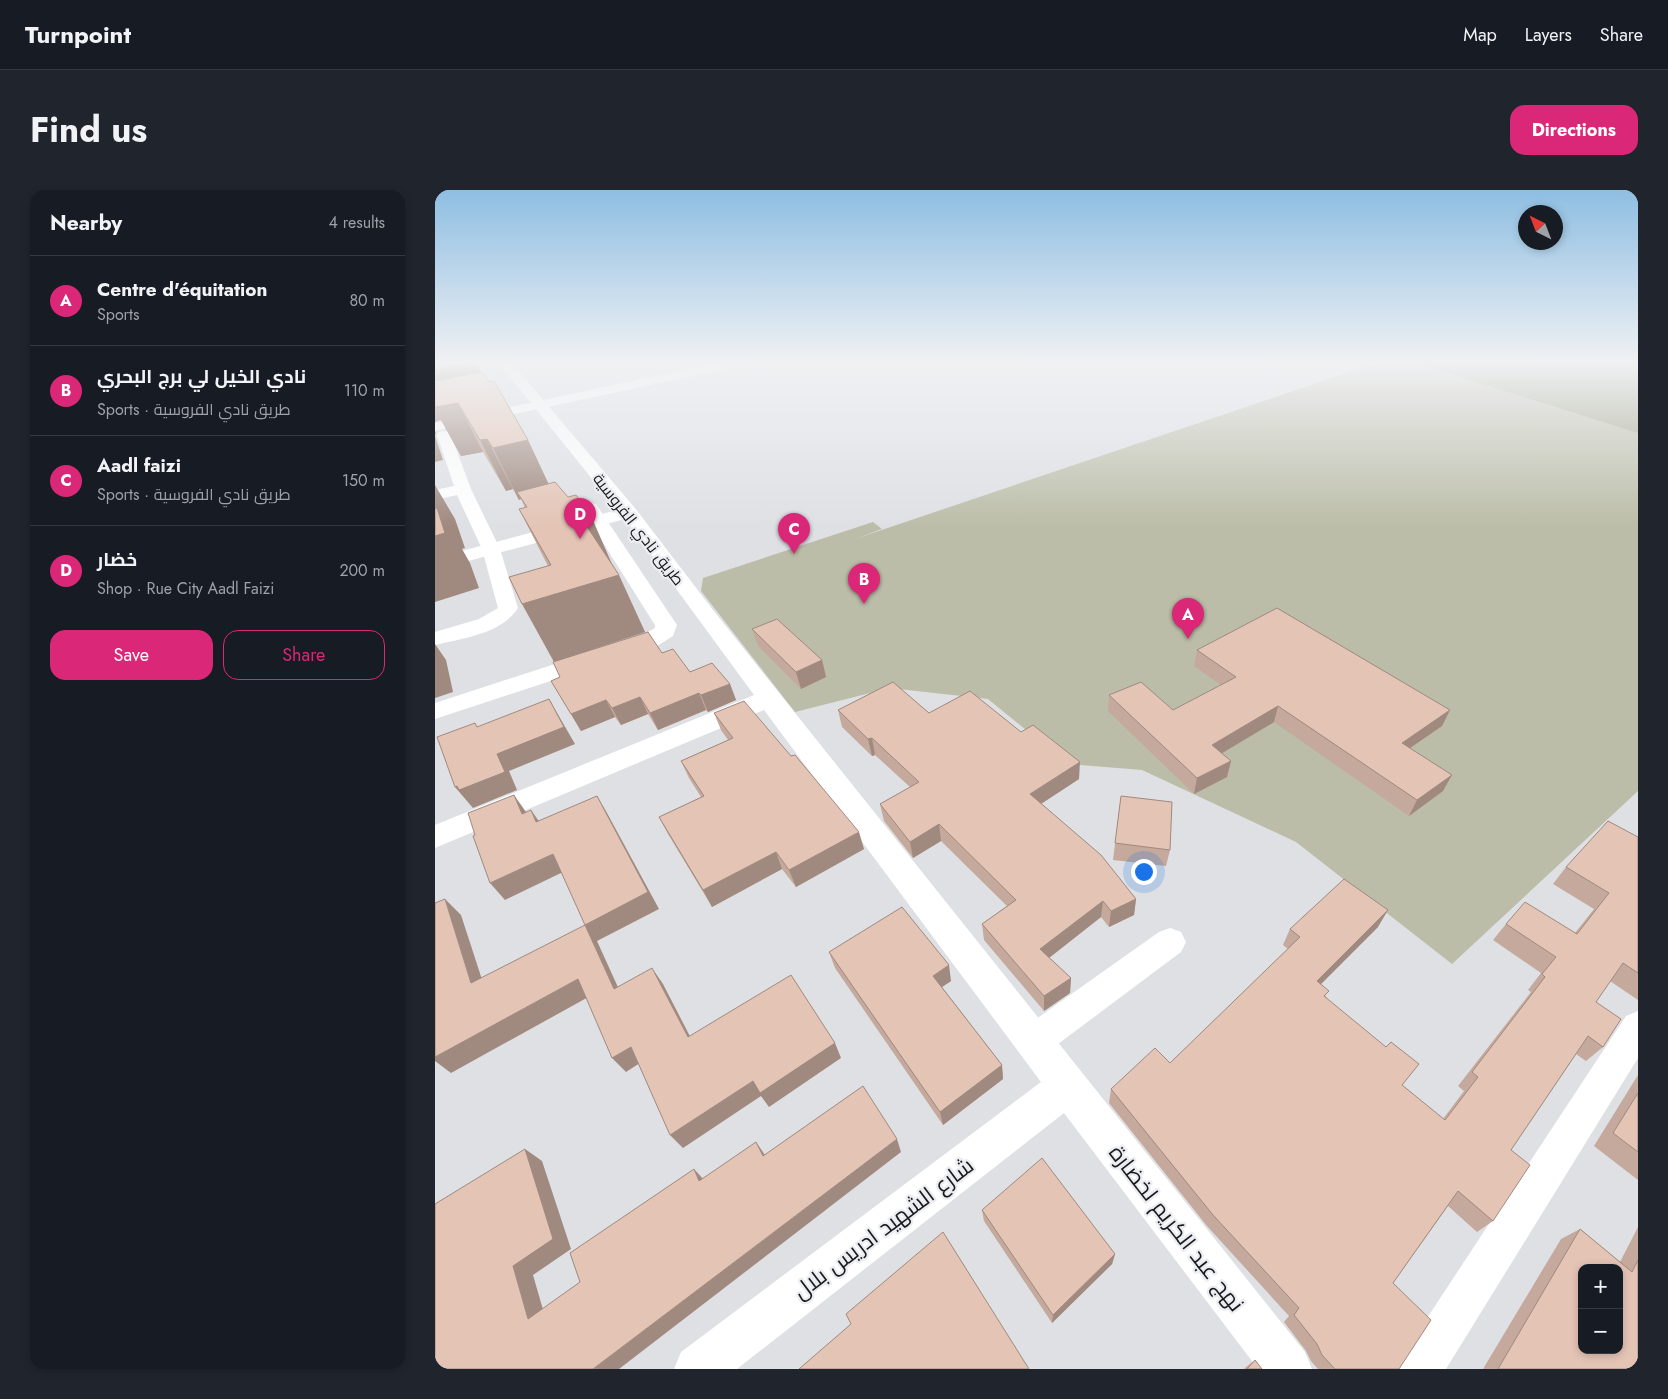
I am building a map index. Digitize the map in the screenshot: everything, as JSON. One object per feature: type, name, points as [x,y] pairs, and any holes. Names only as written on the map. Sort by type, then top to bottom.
[{"type":"main road","name":"طريق نادي الفروسية","points":[[549,417],[624,506],[705,615],[1034,1041]]},
{"type":"main road","points":[[435,564],[488,542],[624,506]]},
{"type":"main road","points":[[435,548],[488,542]]},
{"type":"main road","points":[[435,837],[770,698]]},
{"type":"main road","name":"نهج عبد الكريم لخضارة","points":[[1034,1041],[1288,1369]]},
{"type":"main road","name":"شارع الشهيد ادريس بلال","points":[[698,1369],[1067,1086]]},
{"type":"street","points":[[435,639],[489,623],[507,612],[508,608],[488,542],[463,489],[449,468],[438,433],[511,417]]},
{"type":"street","points":[[435,495],[463,489]]},
{"type":"street","points":[[435,711],[649,641],[665,631],[665,625],[594,514]]},
{"type":"street","points":[[1034,1041],[1171,942]]},
{"type":"street","points":[[1420,1369],[1638,1026]]},
{"type":"green space","points":[[1216,417],[1638,417],[1638,791],[1452,964],[1296,842],[1142,770],[1068,764],[988,699],[890,688],[795,712],[701,591],[703,578],[873,522],[882,529],[855,539]]},
{"type":"green space","points":[[1587,417],[1638,417],[1638,433]]},
{"type":"building","points":[[466,417],[515,417],[528,440],[493,448],[487,439],[480,440]]},
{"type":"building","points":[[555,482],[568,497],[576,495],[591,516],[582,519],[619,575],[522,604],[509,577],[551,565],[519,509],[527,507],[517,492]]},
{"type":"building","points":[[437,508],[445,533],[435,536],[435,509]]},
{"type":"building","points":[[1277,608],[1450,710],[1402,743],[1452,775],[1417,800],[1278,706],[1212,745],[1231,761],[1197,778],[1109,695],[1141,682],[1173,710],[1236,677],[1197,650]]},
{"type":"building","points":[[777,619],[822,660],[796,672],[752,629]]},
{"type":"building","points":[[648,632],[662,653],[673,649],[690,672],[712,663],[730,684],[701,695],[699,693],[650,713],[640,697],[612,708],[606,700],[571,714],[551,681],[560,677],[553,662]]},
{"type":"building","points":[[893,682],[929,713],[970,691],[1021,732],[1033,725],[1080,762],[1030,794],[1101,855],[1136,899],[1111,911],[1103,901],[1040,949],[1071,978],[1044,996],[982,924],[1016,900],[939,824],[910,842],[880,804],[919,782],[872,738],[868,739],[838,710]]},
{"type":"building","points":[[549,699],[564,727],[497,754],[505,772],[459,790],[457,786],[455,787],[437,737],[475,723],[477,727]]},
{"type":"building","points":[[744,701],[791,756],[795,755],[859,832],[789,870],[776,852],[703,890],[659,817],[704,796],[681,761],[733,738],[714,713]]},
{"type":"building","points":[[514,795],[522,814],[531,810],[536,822],[597,796],[648,892],[585,925],[553,854],[490,883],[473,836],[475,835],[468,813]]},
{"type":"building","points":[[1121,796],[1172,802],[1170,850],[1115,843]]},
{"type":"building","points":[[1608,821],[1638,837],[1638,973],[1623,963],[1596,1002],[1621,1019],[1603,1047],[1588,1036],[1511,1150],[1530,1165],[1493,1221],[1458,1191],[1393,1283],[1431,1320],[1399,1369],[1335,1369],[1322,1355],[1317,1344],[1294,1315],[1299,1308],[1213,1215],[1111,1089],[1155,1048],[1170,1063],[1300,937],[1290,929],[1344,879],[1388,910],[1317,981],[1329,991],[1324,996],[1386,1047],[1391,1042],[1419,1064],[1402,1085],[1445,1120],[1478,1077],[1472,1072],[1545,977],[1542,974],[1556,957],[1506,924],[1525,902],[1577,934],[1609,893],[1566,867]]},
{"type":"building","points":[[445,899],[471,983],[585,925],[614,989],[652,968],[688,1037],[791,975],[835,1043],[760,1093],[753,1081],[670,1135],[631,1047],[612,1058],[578,979],[435,1057],[435,903]]},
{"type":"building","points":[[902,907],[949,965],[933,976],[1002,1065],[940,1112],[829,952]]},
{"type":"building","points":[[863,1086],[897,1139],[593,1369],[435,1369],[435,1204],[525,1149],[553,1239],[513,1266],[528,1319],[580,1282],[570,1253],[694,1169],[699,1181],[756,1142],[763,1156]]},
{"type":"building","points":[[1638,1093],[1638,1152],[1613,1133]]},
{"type":"building","points":[[1042,1158],[1115,1254],[1053,1315],[982,1210]]},
{"type":"building","points":[[1580,1229],[1622,1264],[1578,1264],[1578,1354],[1623,1354],[1623,1265],[1632,1272],[1638,1260],[1638,1369],[1498,1369]]},
{"type":"building","points":[[943,1232],[1029,1369],[799,1369],[851,1324],[846,1314]]},
{"type":"building","points":[[1255,1360],[1262,1369],[1247,1369]]},
{"type":"place","name":"خضار","points":[[580,539]]},
{"type":"place","name":"Aadl faizi","points":[[794,554]]},
{"type":"place","name":"نادي الخيل لي برج البحري","points":[[864,604]]},
{"type":"place","name":"Centre d'équitation","points":[[1188,639]]}]
